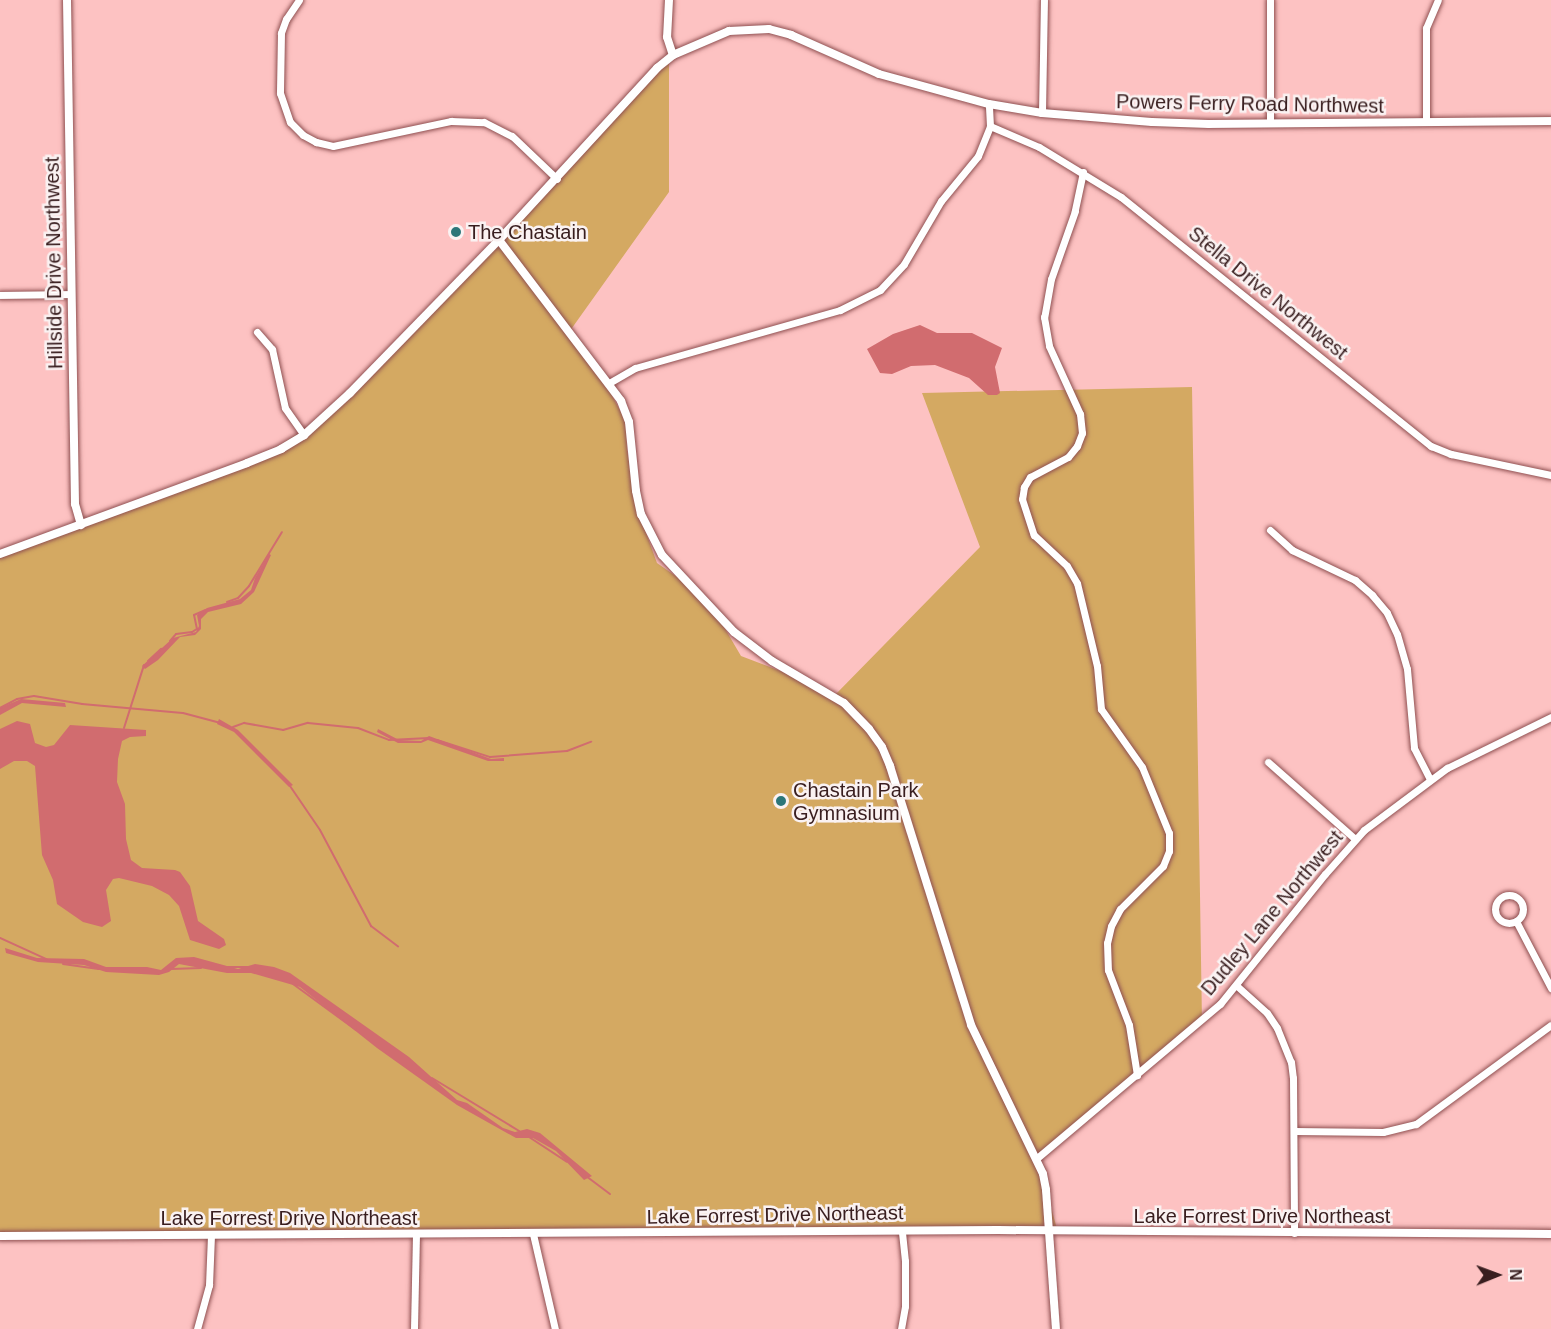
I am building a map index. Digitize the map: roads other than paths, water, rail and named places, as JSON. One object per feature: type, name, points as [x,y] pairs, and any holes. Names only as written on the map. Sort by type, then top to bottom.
[{"type":"street","name":"Hillside Drive Northwest","points":[[67,0],[75,504],[81,525]]},
{"type":"street","points":[[299,0],[286,19],[281,33],[280,93],[283,108],[290,122],[303,135],[324,145],[340,145],[451,121],[484,122],[512,136],[556,179]]},
{"type":"street","points":[[669,0],[667,37],[673,55]]},
{"type":"street","points":[[1042,113],[1044,0]]},
{"type":"street","points":[[1270,0],[1270,123]]},
{"type":"street","points":[[1426,122],[1426,28],[1438,0]]},
{"type":"street","name":"Powers Ferry Road Northwest","points":[[0,554],[247,463],[304,435],[350,393],[499,240],[657,68],[673,55],[729,31],[768,29],[790,35],[879,74],[989,104],[1042,113],[1152,122],[1551,121]]},
{"type":"street","points":[[609,383],[635,368],[840,310],[880,290],[904,264],[940,201],[978,156],[990,126],[989,104]]},
{"type":"street","name":"Stella Drive Northwest","points":[[990,126],[1039,147],[1083,172],[1161,226],[1431,446],[1451,454],[1551,475]]},
{"type":"street","points":[[1083,172],[1075,211],[1051,279],[1044,317],[1049,346],[1080,414],[1082,433],[1077,446],[1068,457],[1030,477],[1024,487],[1022,499],[1034,535],[1067,567],[1077,583],[1097,666],[1101,709],[1142,767],[1169,833],[1169,851],[1164,866],[1120,909],[1111,926],[1107,943],[1108,970],[1129,1025],[1137,1075]]},
{"type":"street","points":[[499,240],[560,323],[609,383],[621,402],[629,422],[636,491],[641,514],[650,536],[662,555],[734,632],[772,661],[844,702],[882,747],[890,766],[970,1025],[991,1071],[1037,1158],[1046,1190],[1056,1329]]},
{"type":"street","points":[[0,295],[71,294]]},
{"type":"street","points":[[257,332],[272,349],[285,408],[304,435]]},
{"type":"street","points":[[1270,530],[1292,550],[1355,580],[1387,613],[1397,634],[1407,669],[1414,748],[1430,779]]},
{"type":"street","name":"Dudley Lane Northwest","points":[[1037,1158],[1203,1021],[1237,986],[1355,839],[1430,779],[1551,717]]},
{"type":"street","points":[[1268,762],[1355,839]]},
{"type":"street","points":[[1512,896],[1520,902],[1522,913],[1516,921],[1506,923],[1497,916],[1495,906],[1502,897],[1512,896]]},
{"type":"street","points":[[1516,921],[1551,988]]},
{"type":"street","points":[[1237,986],[1267,1012],[1286,1046],[1293,1078],[1294,1233]]},
{"type":"street","points":[[1294,1131],[1383,1132],[1416,1124],[1551,1025]]},
{"type":"street","points":[[901,1329],[905,1306],[902,1230]]},
{"type":"street","name":"Lake Forrest Drive Northeast","points":[[0,1236],[902,1230],[1551,1234]]},
{"type":"street","points":[[414,1329],[416,1234]]},
{"type":"street","points":[[532,1234],[555,1329]]},
{"type":"street","points":[[197,1329],[209,1285],[211,1235]]},
{"type":"waterway","points":[[227,602],[238,598],[249,586],[282,532]]},
{"type":"waterway","points":[[170,641],[176,634],[197,629],[194,615],[205,610]]},
{"type":"waterway","points":[[148,661],[161,649]]},
{"type":"waterway","points":[[124,728],[144,665]]},
{"type":"waterway","points":[[0,708],[17,699],[34,696],[82,704],[183,713],[220,723]]},
{"type":"waterway","points":[[233,727],[244,723],[283,730],[308,723],[358,728],[389,740],[429,738]]},
{"type":"waterway","points":[[437,740],[490,757],[567,751],[591,742]]},
{"type":"waterway","points":[[290,786],[320,830],[371,926],[398,946]]},
{"type":"waterway","points":[[0,938],[46,959]]},
{"type":"waterway","points":[[63,964],[99,969]]},
{"type":"waterway","points":[[225,967],[249,967]]},
{"type":"waterway","points":[[171,969],[201,968]]},
{"type":"waterway","points":[[293,984],[356,1030]]},
{"type":"waterway","points":[[432,1078],[519,1131]]},
{"type":"waterway","points":[[529,1137],[567,1162]]},
{"type":"waterway","points":[[586,1176],[610,1194]]},
{"type":"place","name":"The Chastain","points":[[456,232]]},
{"type":"place","name":"Chastain Park Gymnasium","points":[[781,801]]}]
